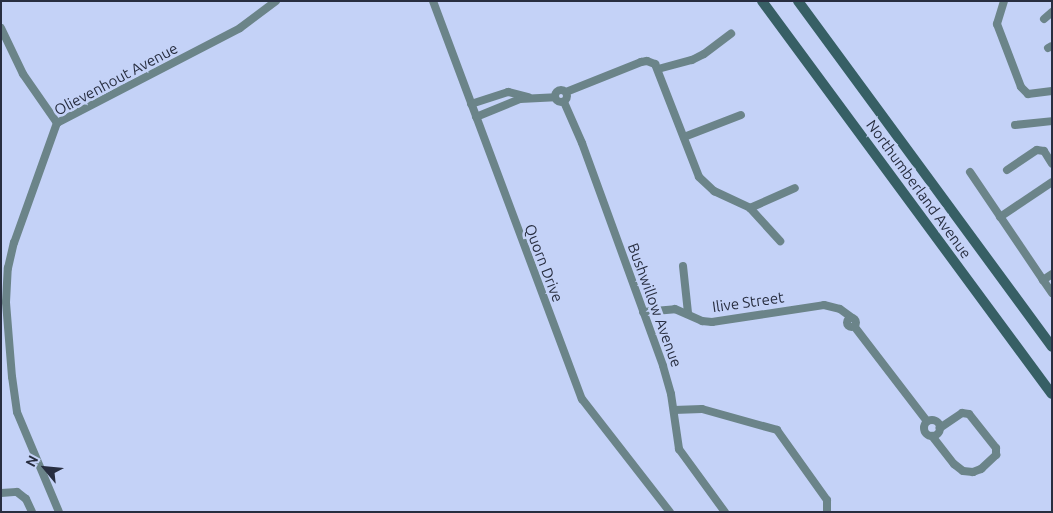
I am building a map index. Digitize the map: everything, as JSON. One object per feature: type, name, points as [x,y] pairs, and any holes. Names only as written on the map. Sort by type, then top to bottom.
[{"type":"main road","name":"Northumberland Avenue","points":[[762,1],[1052,394]]},
{"type":"main road","name":"Northumberland Avenue","points":[[798,1],[1052,347]]},
{"type":"street","name":"Olievenhout Avenue","points":[[59,512],[17,412],[6,302],[8,268],[14,243],[57,123],[232,32],[276,1]]},
{"type":"street","name":"Quorn Drive","points":[[433,1],[582,399],[670,512]]},
{"type":"street","points":[[994,3],[1003,4],[997,24],[1021,87],[1028,94],[1052,91]]},
{"type":"street","points":[[1044,19],[1052,12]]},
{"type":"street","points":[[1,28],[23,74],[57,123]]},
{"type":"street","points":[[658,70],[698,57],[730,34]]},
{"type":"street","points":[[554,97],[559,90],[566,92],[641,62],[651,61],[658,70],[695,170],[714,191],[750,208],[780,240]]},
{"type":"street","points":[[471,104],[508,92],[529,98]]},
{"type":"street","points":[[554,97],[558,102],[564,102],[567,96],[566,92]]},
{"type":"street","points":[[476,117],[511,102],[529,98],[554,97]]},
{"type":"street","name":"Bushwillow Avenue","points":[[564,102],[582,143],[665,372],[674,410],[678,444],[682,455],[724,512]]},
{"type":"street","points":[[684,137],[741,115]]},
{"type":"street","points":[[1015,125],[1052,121]]},
{"type":"street","points":[[1007,170],[1037,150],[1044,151],[1049,155],[1052,164]]},
{"type":"street","points":[[970,172],[1052,293]]},
{"type":"street","points":[[1000,217],[1052,182]]},
{"type":"street","points":[[750,208],[795,188]]},
{"type":"street","points":[[682,266],[688,313]]},
{"type":"street","points":[[1042,280],[1052,274]]},
{"type":"street","name":"Ilive Street","points":[[643,312],[675,309],[688,313],[702,321],[712,322],[830,306],[840,309],[856,321],[854,326],[928,421]]},
{"type":"street","points":[[674,410],[702,408],[777,430],[827,500],[827,512]]},
{"type":"street","points":[[932,436],[937,434],[940,428],[962,414],[969,414],[996,448],[996,456],[980,469],[973,472],[964,471],[954,464],[932,436],[924,430],[928,421],[935,420],[940,428]]},
{"type":"street","points":[[1,493],[17,492],[26,499],[32,512]]}]
